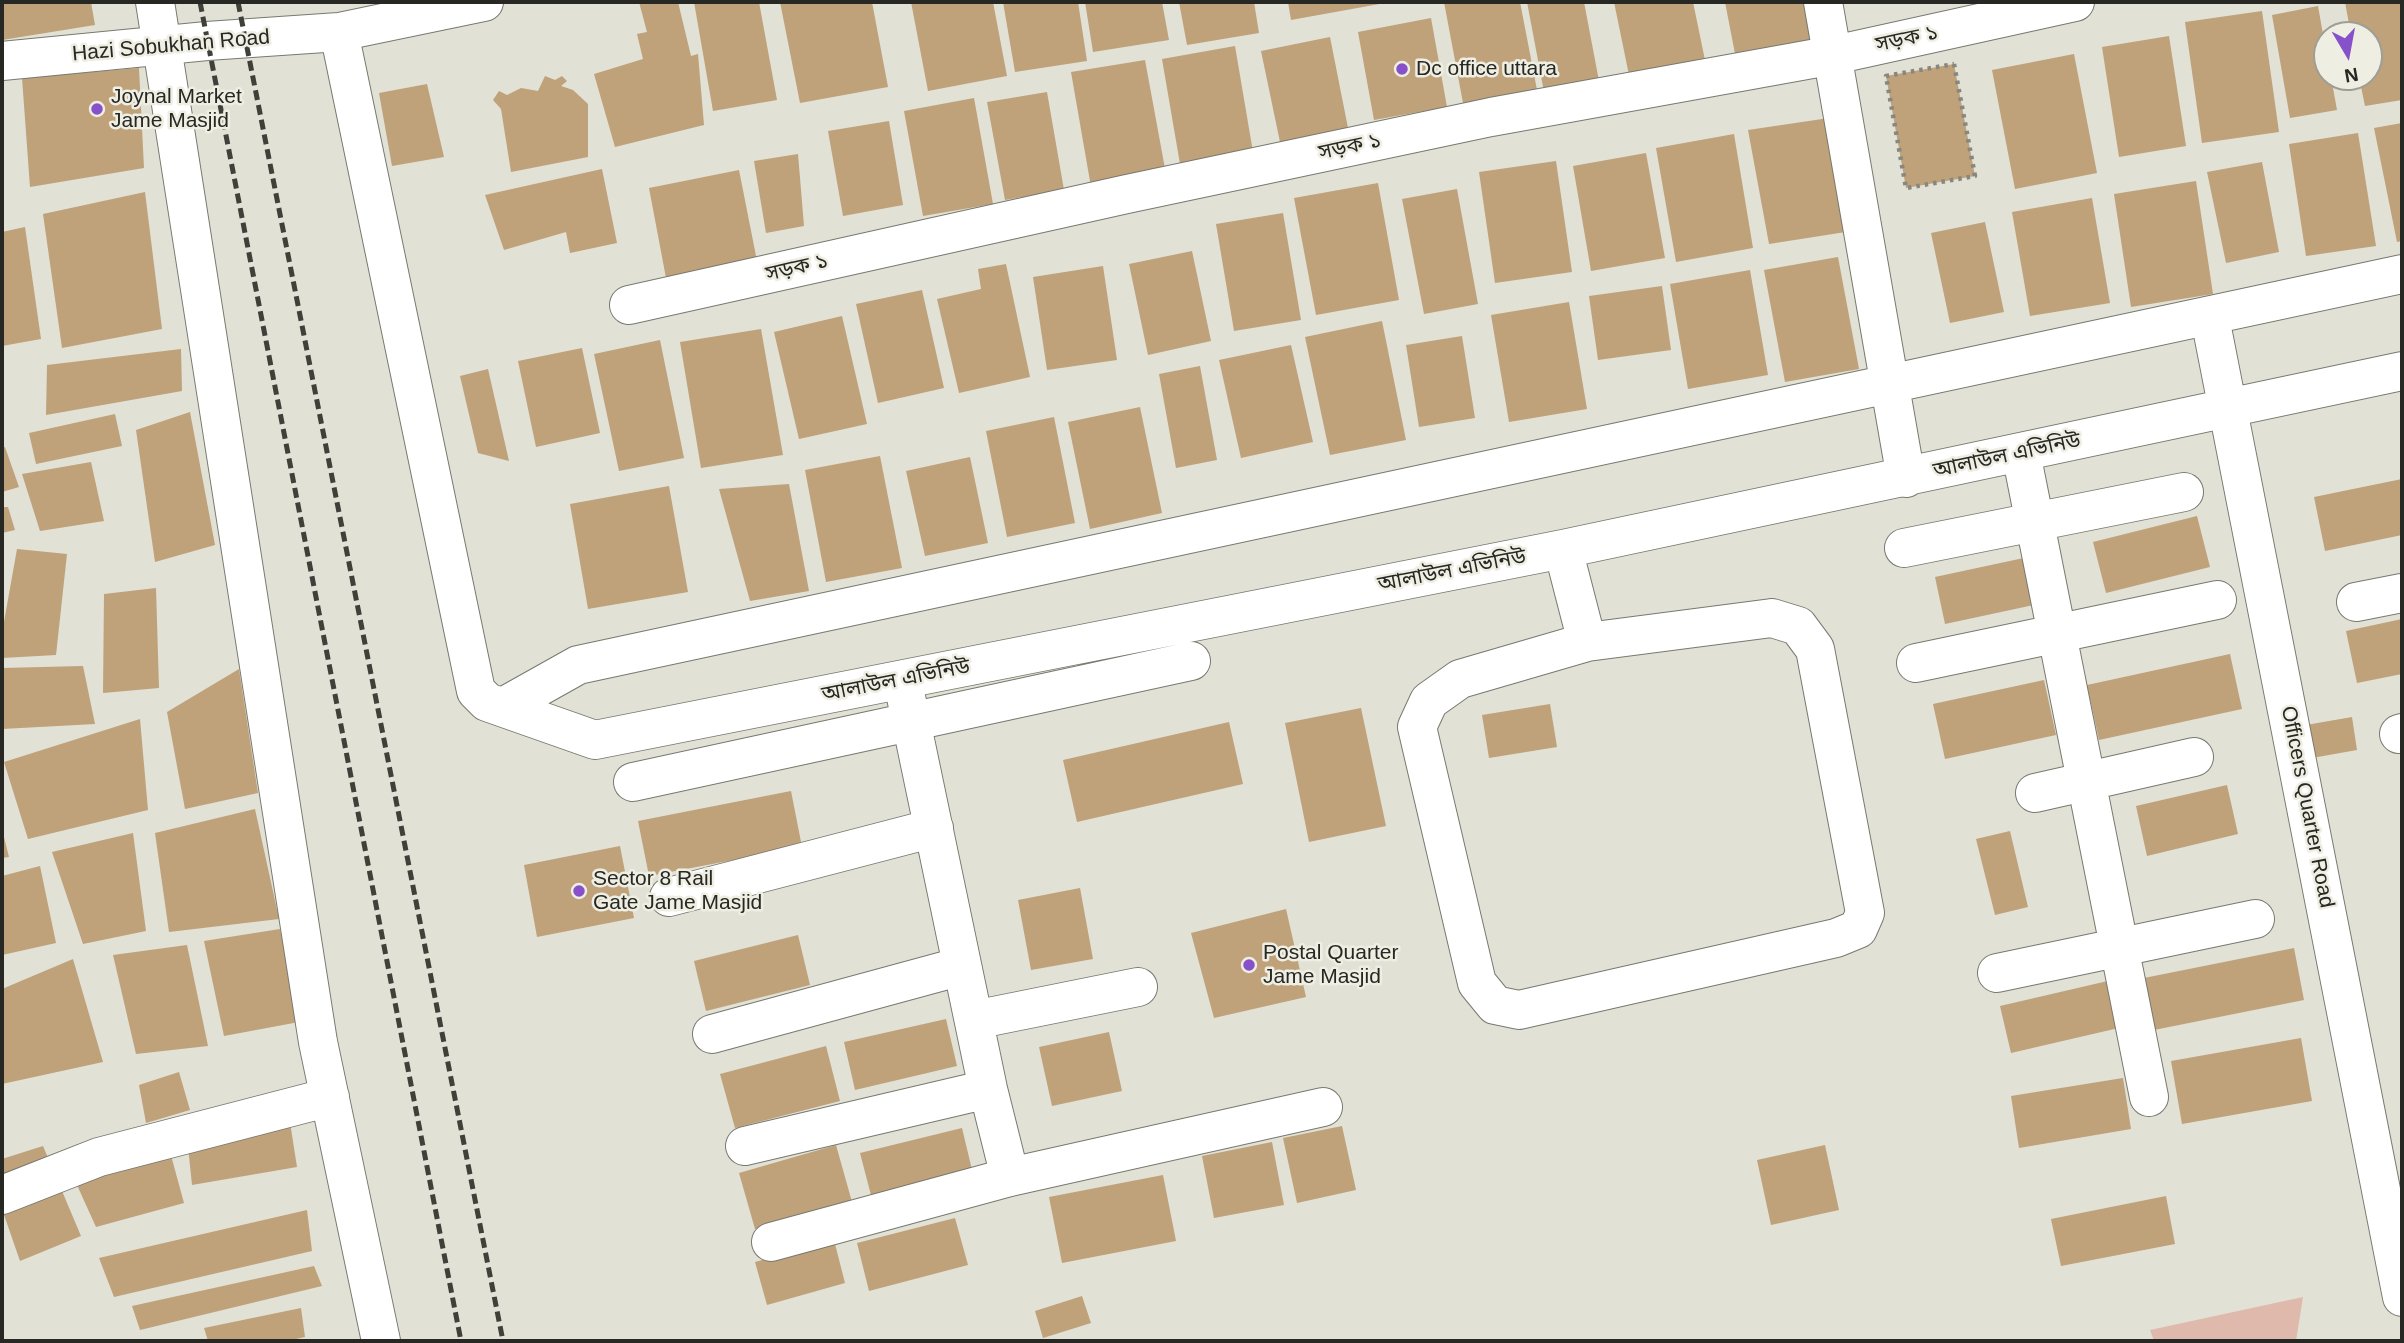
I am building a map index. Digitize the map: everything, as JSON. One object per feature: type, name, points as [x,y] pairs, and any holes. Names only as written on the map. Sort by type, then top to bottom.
[{"type":"street","points":[[155,2],[318,1042],[381,1341]]},
{"type":"street","name":"Hazi Sobukhan Road","points":[[2,61],[207,41],[339,32],[484,2]]},
{"type":"street","points":[[1822,2],[1834,55],[1906,478]]},
{"type":"street","name":"সড়ক ১","points":[[629,306],[1127,194],[1491,117],[1834,55],[2075,2]]},
{"type":"street","name":"আলাউল এভিনিউ","points":[[339,32],[468,663],[476,691],[487,702],[595,740],[1563,549],[2229,410],[2402,371]]},
{"type":"street","points":[[503,707],[578,665],[2210,318],[2402,274]]},
{"type":"street","name":"Officers Quarter Road","points":[[2210,318],[2402,1297]]},
{"type":"street","points":[[2021,453],[2149,1097]]},
{"type":"street","points":[[1904,548],[2184,492]]},
{"type":"street","points":[[1563,549],[1587,642]]},
{"type":"street","points":[[2356,602],[2402,593]]},
{"type":"street","points":[[1916,663],[2217,600]]},
{"type":"street","points":[[1772,618],[1798,626],[1815,649],[1865,913],[1858,929],[1836,938],[1519,1010],[1495,1005],[1477,983],[1417,727],[1429,701],[1460,679],[1587,642],[1772,618]]},
{"type":"street","points":[[633,782],[1191,662]]},
{"type":"street","points":[[902,679],[988,1089],[1010,1177]]},
{"type":"street","points":[[2035,793],[2194,757]]},
{"type":"street","points":[[669,898],[934,828]]},
{"type":"street","points":[[1997,972],[2255,919]]},
{"type":"street","points":[[712,1034],[962,966]]},
{"type":"street","points":[[974,1020],[1138,987]]},
{"type":"street","points":[[745,1146],[988,1089]]},
{"type":"street","points":[[2,1195],[99,1157],[330,1097]]},
{"type":"street","points":[[771,1242],[1010,1177],[1323,1107]]},
{"type":"path","points":[[1954,65],[1975,176],[1906,188],[1886,76],[1931,68],[1954,65]]},
{"type":"shaded area","points":[[2303,1297],[2296,1341],[2154,1341],[2150,1330]]},
{"type":"building","points":[[2,2],[91,2],[95,25],[2,40]]},
{"type":"building","points":[[639,2],[678,2],[691,56],[698,54],[704,125],[615,147],[594,74],[643,59],[637,34],[647,32]]},
{"type":"building","points":[[694,2],[759,2],[777,100],[713,111]]},
{"type":"building","points":[[780,2],[872,2],[888,87],[800,103]]},
{"type":"building","points":[[911,2],[993,2],[1007,76],[928,91]]},
{"type":"building","points":[[1003,2],[1078,2],[1087,61],[1015,72]]},
{"type":"building","points":[[1085,2],[1162,2],[1169,40],[1093,52]]},
{"type":"building","points":[[1179,2],[1254,2],[1259,33],[1187,45]]},
{"type":"building","points":[[1288,2],[1385,2],[1385,3],[1291,20]]},
{"type":"building","points":[[1444,2],[1520,2],[1537,90],[1463,103]]},
{"type":"building","points":[[1527,2],[1584,2],[1599,81],[1544,92]]},
{"type":"building","points":[[1614,2],[1693,2],[1706,65],[1630,80]]},
{"type":"building","points":[[1725,2],[1805,2],[1814,49],[1737,64]]},
{"type":"building","points":[[2345,2],[2402,2],[2402,100],[2365,106],[2362,91],[2383,91],[2383,21],[2348,21]]},
{"type":"building","points":[[2318,6],[2321,21],[2313,21],[2313,91],[2334,91],[2337,110],[2290,118],[2272,15]]},
{"type":"building","points":[[2262,11],[2279,132],[2202,143],[2185,22]]},
{"type":"building","name":"Dc office uttara","points":[[1431,18],[1447,107],[1374,120],[1358,32]]},
{"type":"building","points":[[2169,36],[2186,146],[2119,157],[2102,47]]},
{"type":"building","points":[[1330,37],[1348,128],[1280,142],[1261,51]]},
{"type":"building","points":[[1235,46],[1253,152],[1180,164],[1162,59]]},
{"type":"building","points":[[2074,54],[2097,173],[2015,189],[1992,70]]},
{"type":"building","points":[[1145,60],[1166,174],[1091,187],[1071,72]]},
{"type":"building","points":[[1954,64],[1975,176],[1906,188],[1886,76]]},
{"type":"building","name":"Joynal Market Jame Masjid","points":[[139,68],[144,168],[30,187],[22,78]]},
{"type":"building","points":[[545,76],[555,80],[562,76],[567,81],[561,86],[573,90],[588,104],[588,157],[511,172],[501,109],[493,100],[499,91],[507,95],[521,88],[538,91]]},
{"type":"building","points":[[427,84],[444,157],[392,166],[379,93]]},
{"type":"building","points":[[1047,92],[1064,190],[1005,200],[987,102]]},
{"type":"building","points":[[974,98],[993,204],[923,216],[904,111]]},
{"type":"building","points":[[1829,118],[1852,231],[1769,244],[1748,130]]},
{"type":"building","points":[[889,121],[903,205],[843,216],[828,131]]},
{"type":"building","points":[[2402,123],[2402,241],[2397,242],[2374,128]]},
{"type":"building","points":[[2358,133],[2376,246],[2306,256],[2289,144]]},
{"type":"building","points":[[1734,134],[1753,248],[1676,262],[1656,148]]},
{"type":"building","points":[[1646,153],[1665,258],[1591,271],[1573,166]]},
{"type":"building","points":[[798,154],[804,226],[766,233],[754,161]]},
{"type":"building","points":[[1556,161],[1572,272],[1495,283],[1479,172]]},
{"type":"building","points":[[2262,162],[2279,252],[2226,263],[2207,172]]},
{"type":"building","points":[[602,169],[617,243],[570,253],[566,232],[504,250],[485,195]]},
{"type":"building","points":[[739,170],[757,261],[666,278],[649,188]]},
{"type":"building","points":[[2196,181],[2213,294],[2131,307],[2114,194]]},
{"type":"building","points":[[1378,183],[1399,300],[1316,315],[1294,198]]},
{"type":"building","points":[[1457,189],[1478,304],[1424,314],[1402,199]]},
{"type":"building","points":[[145,192],[162,329],[62,348],[43,214]]},
{"type":"building","points":[[2092,198],[2110,303],[2030,316],[2012,212]]},
{"type":"building","points":[[1283,213],[1301,320],[1234,331],[1216,224]]},
{"type":"building","points":[[1985,222],[2004,312],[1950,323],[1931,233]]},
{"type":"building","points":[[25,227],[41,339],[2,346],[2,232]]},
{"type":"building","points":[[1192,251],[1211,341],[1148,355],[1129,264]]},
{"type":"building","points":[[1838,257],[1859,369],[1785,382],[1764,270]]},
{"type":"building","points":[[1006,264],[1030,377],[959,393],[937,299],[981,289],[978,269]]},
{"type":"building","points":[[1103,266],[1117,360],[1047,370],[1033,277]]},
{"type":"building","points":[[1750,270],[1768,375],[1688,389],[1670,284]]},
{"type":"building","points":[[1662,286],[1671,350],[1598,360],[1589,296]]},
{"type":"building","points":[[922,290],[944,388],[878,403],[856,304]]},
{"type":"building","points":[[1569,302],[1587,409],[1509,422],[1491,315]]},
{"type":"building","points":[[842,316],[867,424],[799,439],[774,332]]},
{"type":"building","points":[[1382,321],[1406,440],[1330,455],[1305,337]]},
{"type":"building","points":[[761,329],[783,455],[701,468],[680,342]]},
{"type":"building","points":[[1462,336],[1475,418],[1419,427],[1406,345]]},
{"type":"building","points":[[660,340],[684,458],[619,471],[594,354]]},
{"type":"building","points":[[1291,345],[1313,442],[1241,458],[1219,360]]},
{"type":"building","points":[[582,348],[600,433],[536,447],[518,361]]},
{"type":"building","points":[[181,349],[182,391],[46,415],[47,365]]},
{"type":"building","points":[[1200,366],[1217,460],[1176,468],[1159,374]]},
{"type":"building","points":[[488,369],[509,461],[478,453],[460,376]]},
{"type":"building","points":[[1140,407],[1162,513],[1090,529],[1068,422]]},
{"type":"building","points":[[190,412],[215,545],[155,562],[136,430]]},
{"type":"building","points":[[115,414],[122,446],[36,464],[29,433]]},
{"type":"building","points":[[1054,417],[1075,523],[1007,537],[986,431]]},
{"type":"building","points":[[5,447],[19,487],[2,492],[2,448]]},
{"type":"building","points":[[880,456],[902,568],[826,582],[805,470]]},
{"type":"building","points":[[970,457],[988,543],[925,556],[906,471]]},
{"type":"building","points":[[91,462],[104,521],[40,531],[22,474]]},
{"type":"building","points":[[2402,479],[2402,535],[2325,551],[2314,497]]},
{"type":"building","points":[[789,484],[809,591],[750,601],[719,489]]},
{"type":"building","points":[[669,486],[688,592],[588,609],[570,504]]},
{"type":"building","points":[[2,507],[8,507],[15,530],[2,533]]},
{"type":"building","points":[[2197,516],[2210,567],[2106,593],[2093,542]]},
{"type":"building","points":[[17,549],[67,554],[56,655],[2,658],[2,633]]},
{"type":"building","points":[[2033,556],[2043,603],[1945,624],[1935,577]]},
{"type":"building","points":[[156,588],[159,688],[103,693],[104,594]]},
{"type":"building","points":[[2402,619],[2402,674],[2357,683],[2346,631]]},
{"type":"building","points":[[2230,654],[2242,709],[2099,740],[2087,685]]},
{"type":"building","points":[[83,666],[95,724],[2,729],[2,668]]},
{"type":"building","points":[[239,669],[258,793],[185,809],[167,712]]},
{"type":"building","points":[[2044,680],[2056,735],[1945,759],[1933,704]]},
{"type":"building","points":[[1550,704],[1557,747],[1489,758],[1482,715]]},
{"type":"building","points":[[1361,708],[1386,826],[1309,842],[1285,723]]},
{"type":"building","points":[[2352,717],[2357,750],[2312,758],[2306,725]]},
{"type":"building","points":[[140,719],[148,810],[28,839],[4,762]]},
{"type":"building","points":[[1229,722],[1243,784],[1077,822],[1063,760]]},
{"type":"building","points":[[2227,785],[2238,834],[2147,856],[2136,806]]},
{"type":"building","points":[[791,791],[802,847],[649,876],[638,821]]},
{"type":"building","points":[[255,809],[279,919],[169,932],[155,833]]},
{"type":"building","points":[[2,829],[9,857],[2,858]]},
{"type":"building","points":[[2010,831],[2028,907],[1995,915],[1976,839]]},
{"type":"building","points":[[133,833],[146,931],[83,944],[52,852]]},
{"type":"building","name":"Sector 8 Rail Gate Jame Masjid","points":[[620,846],[634,918],[537,937],[524,865]]},
{"type":"building","points":[[40,866],[56,943],[2,955],[2,876]]},
{"type":"building","points":[[1080,888],[1093,959],[1031,970],[1018,900]]},
{"type":"building","name":"Postal Quarter Jame Masjid","points":[[1286,909],[1306,997],[1214,1018],[1191,933]]},
{"type":"building","points":[[280,929],[299,1022],[224,1036],[204,941]]},
{"type":"building","points":[[798,935],[810,985],[706,1011],[694,961]]},
{"type":"building","points":[[187,945],[208,1046],[136,1054],[113,955]]},
{"type":"building","points":[[2294,948],[2304,1000],[2149,1031],[2139,979]]},
{"type":"building","points":[[73,959],[103,1062],[2,1084],[2,989]]},
{"type":"building","points":[[2112,980],[2123,1027],[2011,1053],[2000,1006]]},
{"type":"building","points":[[946,1019],[957,1066],[855,1090],[844,1042]]},
{"type":"building","points":[[1109,1032],[1122,1091],[1052,1106],[1039,1047]]},
{"type":"building","points":[[2301,1038],[2312,1101],[2182,1124],[2171,1061]]},
{"type":"building","points":[[826,1046],[840,1101],[735,1128],[720,1074]]},
{"type":"building","points":[[179,1072],[190,1110],[146,1123],[139,1085]]},
{"type":"building","points":[[2123,1078],[2131,1129],[2019,1148],[2011,1096]]},
{"type":"building","points":[[286,1097],[297,1167],[192,1185],[186,1127]]},
{"type":"building","points":[[1342,1126],[1356,1190],[1297,1203],[1283,1138]]},
{"type":"building","points":[[962,1128],[973,1174],[872,1199],[860,1153]]},
{"type":"building","points":[[1272,1142],[1284,1205],[1214,1218],[1202,1156]]},
{"type":"building","points":[[836,1145],[852,1202],[755,1229],[739,1173]]},
{"type":"building","points":[[1825,1145],[1839,1210],[1771,1225],[1757,1160]]},
{"type":"building","points":[[43,1146],[81,1236],[20,1261],[2,1209],[2,1159]]},
{"type":"building","points":[[169,1148],[184,1203],[96,1227],[72,1174]]},
{"type":"building","points":[[1163,1175],[1176,1241],[1062,1263],[1049,1197]]},
{"type":"building","points":[[2166,1196],[2175,1244],[2061,1266],[2051,1219]]},
{"type":"building","points":[[307,1210],[312,1251],[114,1297],[99,1258]]},
{"type":"building","points":[[955,1218],[968,1265],[869,1291],[857,1243]]},
{"type":"building","points":[[834,1240],[845,1283],[767,1305],[755,1262]]},
{"type":"building","points":[[314,1266],[322,1286],[140,1330],[132,1306]]},
{"type":"building","points":[[1082,1296],[1091,1323],[1043,1338],[1035,1311]]},
{"type":"building","points":[[301,1308],[305,1337],[287,1341],[208,1341],[204,1328]]},
{"type":"railway","points":[[200,2],[461,1341]]},
{"type":"railway","points":[[238,2],[503,1341]]},
{"type":"place","name":"Dc office uttara","points":[[1402,69]]},
{"type":"place","name":"Joynal Market Jame Masjid","points":[[97,109]]},
{"type":"place","name":"Sector 8 Rail Gate Jame Masjid","points":[[579,891]]},
{"type":"place","name":"Postal Quarter Jame Masjid","points":[[1249,965]]}]
